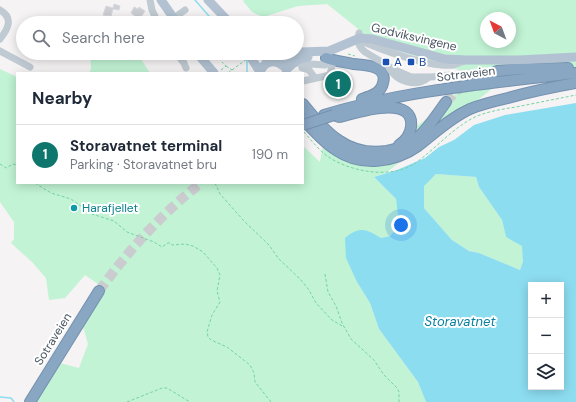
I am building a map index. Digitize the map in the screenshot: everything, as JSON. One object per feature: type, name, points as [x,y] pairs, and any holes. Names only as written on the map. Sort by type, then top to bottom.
[{"type":"highway","points":[[304,126],[334,115],[339,117],[359,107],[378,92],[383,84],[383,76],[380,71],[372,66],[330,57]]},
{"type":"highway","points":[[472,80],[497,71],[576,68]]},
{"type":"highway","name":"Sotraveien","points":[[506,85],[576,73]]},
{"type":"highway","name":"Sotraveien","points":[[359,107],[430,92],[576,80]]},
{"type":"highway","points":[[304,119],[320,138],[343,154],[362,160],[391,160],[408,152],[449,122],[470,109],[537,90],[576,83]]},
{"type":"highway","points":[[304,105],[326,130],[346,145],[369,152],[382,152],[401,148],[418,137],[427,128],[446,102]]},
{"type":"highway","points":[[304,122],[359,107],[394,108],[406,112],[411,119],[410,132],[401,144],[382,152]]},
{"type":"highway","name":"Sotraveien","points":[[30,402],[99,291]]},
{"type":"main road","points":[[161,0],[172,16]]},
{"type":"main road","points":[[202,0],[217,16]]},
{"type":"main road","points":[[208,0],[223,16]]},
{"type":"main road","name":"Godviksvingene","points":[[304,58],[330,57],[338,55],[358,36],[434,57],[466,60],[519,60],[576,57]]},
{"type":"main road","name":"Godviksvingene","points":[[304,53],[330,57]]},
{"type":"main road","points":[[203,60],[213,72]]},
{"type":"main road","points":[[252,60],[260,72],[265,64],[274,62]]},
{"type":"main road","points":[[271,60],[287,71]]},
{"type":"main road","name":"Godviksvingene","points":[[274,62],[280,60]]},
{"type":"main road","name":"Godviksvingene","points":[[287,71],[299,60]]},
{"type":"street","points":[[150,0],[155,16]]},
{"type":"street","points":[[0,10],[4,12],[8,21],[7,30],[0,39]]},
{"type":"street","points":[[180,16],[185,10]]},
{"type":"street","name":"Godviksvingene","points":[[358,36],[374,47],[423,62],[452,65],[466,60]]},
{"type":"street","name":"Godviksvingene","points":[[358,36],[359,46],[365,52],[388,66],[411,77],[429,77],[427,66],[423,62]]},
{"type":"street","points":[[0,51],[16,60]]},
{"type":"street","points":[[330,57],[330,75],[333,85]]},
{"type":"street","points":[[17,60],[30,67]]},
{"type":"street","points":[[182,60],[186,68]]},
{"type":"street","points":[[302,68],[309,70],[315,78]]},
{"type":"street","name":"Sotraveien","points":[[429,77],[480,71],[497,71]]},
{"type":"street","points":[[304,81],[330,75]]},
{"type":"path","points":[[229,72],[246,60]]},
{"type":"path","points":[[222,62],[232,70]]},
{"type":"path","points":[[220,72],[219,71],[226,66]]},
{"type":"path","points":[[304,133],[312,142]]},
{"type":"path","points":[[0,164],[6,168],[13,164],[16,165]]},
{"type":"path","points":[[37,184],[52,193],[71,199],[92,214],[114,221],[127,232],[154,242],[162,247],[168,243],[172,245],[185,244],[193,246],[203,252],[217,268],[220,275],[217,291],[220,302],[212,315],[207,332],[208,337],[211,340],[228,347],[250,365],[254,373],[255,382],[271,402]]},
{"type":"path","points":[[215,184],[220,194],[244,221],[269,245],[278,258],[301,280],[316,303],[332,320],[344,327]]},
{"type":"path","points":[[325,274],[328,292],[351,340],[374,360],[384,375],[397,388],[399,392],[399,402]]},
{"type":"path","points":[[127,402],[162,388],[167,388],[190,402]]},
{"type":"green space","points":[[576,0],[576,73],[503,80],[386,173],[374,177],[396,199],[399,225],[390,236],[381,238],[357,282],[370,303],[379,329],[418,382],[426,402],[26,402],[60,363],[79,368],[88,344],[81,319],[90,312],[101,286],[85,275],[65,298],[49,300],[46,278],[32,262],[11,243],[14,239],[14,222],[0,202],[0,69],[16,77],[16,184],[304,184],[304,147],[320,162],[324,138],[357,153],[392,144],[440,109],[475,75],[370,42],[356,27],[327,4],[298,6],[266,16],[261,16],[252,12],[243,1]]},
{"type":"green space","points":[[90,60],[142,60],[149,72],[90,72],[91,69]]},
{"type":"green space","points":[[436,174],[476,177],[479,187],[502,220],[506,237],[523,246],[523,261],[520,270],[479,253],[469,251],[452,240],[424,208],[423,186]]},
{"type":"water","name":"Storavatnet","points":[[576,103],[576,402],[426,402],[418,382],[379,329],[370,303],[357,282],[346,258],[345,238],[350,234],[363,230],[381,238],[390,236],[399,225],[396,199],[374,177],[397,170],[425,158],[439,147],[454,140],[474,125],[505,115]],"holes":[[[436,174],[476,177],[479,187],[502,220],[506,237],[522,246],[523,261],[520,270],[479,253],[469,251],[452,240],[424,208],[424,186]]]},
{"type":"building","points":[[114,4],[120,6],[119,10],[113,9],[111,16],[103,15],[106,6],[113,8]]},
{"type":"building","points":[[134,7],[138,9],[139,7],[145,11],[142,16],[135,16],[131,13]]},
{"type":"waterway","points":[[195,0],[209,16]]},
{"type":"waterway","points":[[246,60],[247,72]]},
{"type":"waterway","points":[[0,397],[11,398],[14,402]]},
{"type":"tunnel","points":[[446,102],[464,85]]},
{"type":"tunnel","points":[[99,291],[146,233],[172,207],[200,184]]},
{"type":"place","name":"A","points":[[386,62]]},
{"type":"place","name":"B","points":[[411,62]]},
{"type":"place","name":"Storavatnet terminal","points":[[338,84]]},
{"type":"place","name":"Harafjellet","points":[[74,208]]}]
